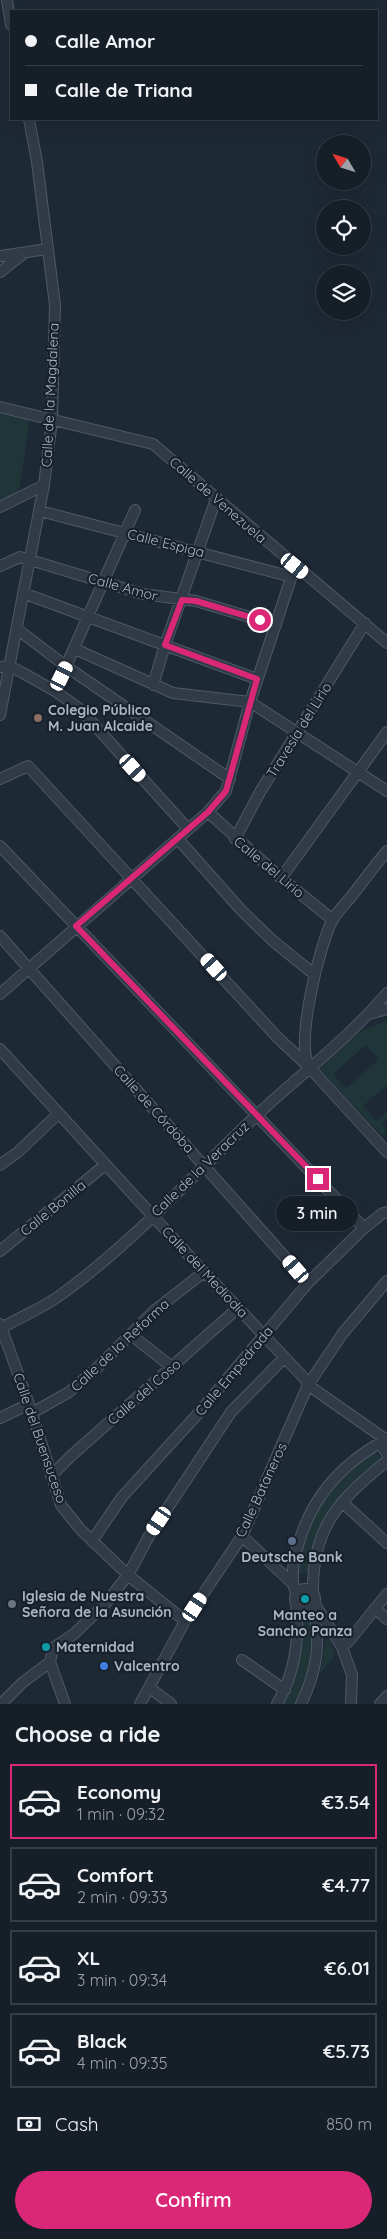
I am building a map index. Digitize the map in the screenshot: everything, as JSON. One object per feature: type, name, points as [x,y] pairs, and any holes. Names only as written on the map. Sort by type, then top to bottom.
[{"type":"street","points":[[6,0],[10,20]]},
{"type":"street","name":"Calle de la Magdalena","points":[[0,715],[4,666],[17,629],[40,511],[52,420],[55,304],[37,162],[29,120]]},
{"type":"street","points":[[0,256],[47,249]]},
{"type":"street","points":[[0,272],[24,253]]},
{"type":"street","name":"Calle de Venezuela","points":[[0,407],[153,444],[216,498],[293,571],[387,642]]},
{"type":"street","points":[[0,507],[44,485]]},
{"type":"street","points":[[154,685],[165,645],[216,498]]},
{"type":"street","points":[[55,691],[135,510]]},
{"type":"street","name":"Calle Espiga","points":[[40,511],[198,551],[293,571]]},
{"type":"street","points":[[0,566],[20,557],[30,559]]},
{"type":"street","name":"Calle Amor","points":[[30,559],[143,594],[196,601],[276,625]]},
{"type":"street","points":[[0,994],[208,812],[226,791],[257,679],[293,571]]},
{"type":"street","points":[[23,593],[257,679]]},
{"type":"street","name":"Travesía del Lirio","points":[[236,839],[260,792],[364,623]]},
{"type":"street","points":[[17,629],[67,667],[230,779]]},
{"type":"street","points":[[75,649],[173,693],[250,702],[387,791]]},
{"type":"street","points":[[4,666],[55,691],[80,709],[188,829]]},
{"type":"street","points":[[281,878],[387,732]]},
{"type":"street","points":[[0,779],[28,766],[271,1030],[300,1054],[309,1067],[385,1146]]},
{"type":"street","points":[[0,769],[11,774]]},
{"type":"street","name":"Calle del Lirio","points":[[208,812],[281,878],[333,920]]},
{"type":"street","points":[[178,838],[241,910],[273,941],[315,975]]},
{"type":"street","points":[[0,846],[364,1228]]},
{"type":"street","points":[[300,1054],[315,975],[325,938],[333,920],[385,857]]},
{"type":"street","name":"Calle de Córdoba","points":[[0,936],[27,969],[308,1283]]},
{"type":"street","name":"Calle de la Veracruz","points":[[1,1327],[34,1312],[60,1295],[108,1257],[256,1116],[369,1014],[387,992]]},
{"type":"street","points":[[369,1014],[387,1009]]},
{"type":"street","name":"Calle del Mediodía","points":[[0,1048],[58,1114],[305,1379],[308,1385],[386,1439]]},
{"type":"street","points":[[0,1165],[18,1152],[58,1114]]},
{"type":"street","name":"Calle Bonilla","points":[[0,1251],[105,1165]]},
{"type":"street","name":"Calle Empedrada","points":[[92,1541],[122,1497],[195,1417],[308,1283],[364,1228],[387,1212]]},
{"type":"street","name":"Calle de la Reforma","points":[[0,1418],[30,1409],[69,1392],[131,1335],[154,1311],[204,1272]]},
{"type":"street","name":"Calle Bataneros","points":[[140,1704],[185,1621],[242,1536],[308,1385],[343,1332],[387,1281]]},
{"type":"street","name":"Calle del Coso","points":[[52,1476],[72,1455],[238,1308]]},
{"type":"street","name":"Calle del Buensuceso","points":[[1,1327],[61,1505],[92,1541],[128,1575],[185,1621]]},
{"type":"street","points":[[131,1335],[172,1367]]},
{"type":"street","points":[[66,1704],[50,1662],[53,1648],[74,1634],[94,1616],[128,1575],[149,1536],[231,1412],[284,1358]]},
{"type":"street","points":[[386,1439],[382,1449],[387,1454]]},
{"type":"street","points":[[277,1704],[285,1690],[296,1650],[296,1599],[292,1583],[295,1557],[304,1524],[311,1509],[338,1474],[362,1454],[386,1439]]},
{"type":"street","points":[[301,1704],[310,1686],[319,1636],[313,1600],[312,1576],[317,1545],[331,1516],[342,1502],[358,1484],[387,1461]]},
{"type":"street","points":[[342,1502],[387,1543]]},
{"type":"street","points":[[242,1536],[292,1583]]},
{"type":"street","points":[[296,1599],[304,1589],[342,1646],[352,1675],[351,1704]]},
{"type":"street","points":[[342,1646],[349,1641],[387,1594]]},
{"type":"street","points":[[296,1599],[304,1609],[313,1600]]},
{"type":"street","points":[[375,1608],[387,1619]]},
{"type":"street","points":[[319,1636],[331,1631]]},
{"type":"street","points":[[242,1660],[285,1690]]},
{"type":"street","points":[[1,1704],[22,1683],[50,1662]]},
{"type":"street","points":[[150,1688],[171,1704]]},
{"type":"street","points":[[380,1704],[387,1696]]},
{"type":"green space","points":[[0,408],[30,418],[19,492],[0,502]]},
{"type":"green space","points":[[387,1021],[387,1085],[363,1106],[376,1121],[387,1112],[387,1118],[382,1123],[386,1134],[382,1136],[319,1069],[362,1030]],"holes":[[[366,1045],[379,1059],[346,1088],[333,1074]]]},
{"type":"green space","points":[[374,1450],[382,1459],[353,1483],[337,1501],[324,1521],[319,1533],[310,1571],[297,1575],[306,1535],[321,1504],[344,1477]]},
{"type":"green space","points":[[300,1618],[314,1618],[309,1670],[296,1704],[281,1704]]},
{"type":"green space","points":[[326,1638],[331,1642],[335,1655],[320,1674]]},
{"type":"place","name":"Colegio Público M. Juan Alcaide","points":[[38,718]]},
{"type":"place","name":"Deutsche Bank","points":[[292,1541]]},
{"type":"place","name":"Manteo a Sancho Panza","points":[[305,1599]]},
{"type":"place","name":"Iglesia de Nuestra Señora de la Asunción","points":[[12,1604]]},
{"type":"place","name":"Maternidad","points":[[46,1647]]},
{"type":"place","name":"Valcentro","points":[[104,1666]]},
{"type":"route","points":[[260,620],[196,601],[182,600],[165,645],[257,679],[226,791],[208,812],[76,926],[318,1179]]}]
